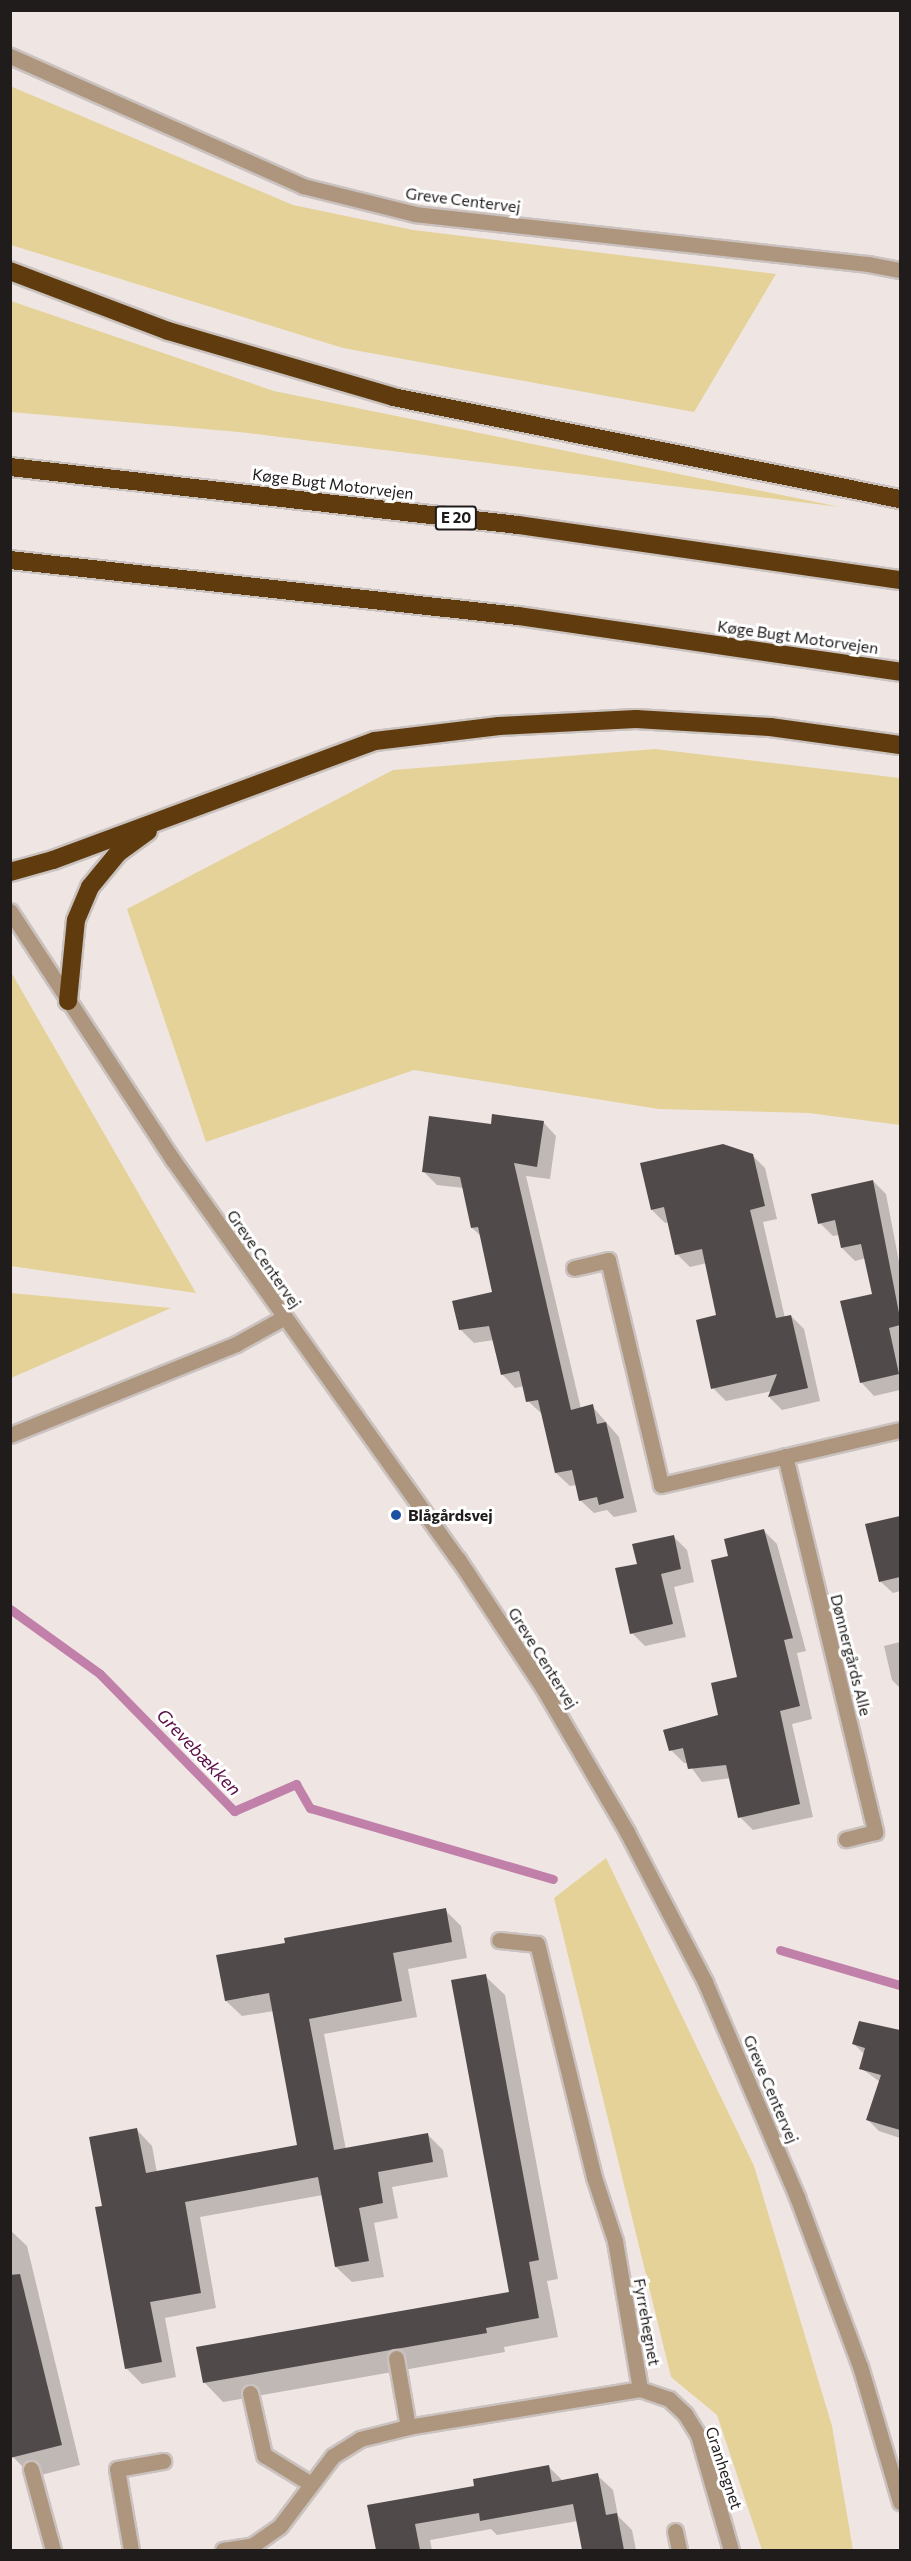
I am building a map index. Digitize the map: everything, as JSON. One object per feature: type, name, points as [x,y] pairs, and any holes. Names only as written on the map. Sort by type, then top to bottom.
[{"type":"highway","points":[[10,271],[168,331],[393,397],[900,499]]},
{"type":"highway","name":"Køge Bugt Motorvejen","points":[[10,467],[518,525],[900,580]]},
{"type":"highway","name":"Køge Bugt Motorvejen","points":[[10,560],[518,616],[900,672]]},
{"type":"highway","points":[[10,872],[166,818],[375,741],[499,726],[636,719],[770,727],[900,745]]},
{"type":"highway","points":[[68,1002],[76,920],[90,887],[118,853],[166,818]]},
{"type":"street","name":"Greve Centervej","points":[[10,56],[303,186],[404,211],[868,264],[900,270]]},
{"type":"street","name":"Greve Centervej","points":[[10,910],[68,1002],[283,1318],[458,1559],[543,1688],[627,1832],[705,1982],[797,2197],[860,2366],[900,2502]]},
{"type":"street","points":[[574,1268],[608,1260],[661,1485],[900,1430]]},
{"type":"street","points":[[10,1435],[236,1344],[283,1318]]},
{"type":"street","name":"Dønnergårds Alle","points":[[784,1456],[875,1832],[846,1839]]},
{"type":"street","name":"Fyrrehegnet","points":[[223,2550],[253,2545],[280,2526],[333,2456],[360,2439],[408,2427],[640,2389],[615,2241],[594,2177],[537,1944],[499,1940]]},
{"type":"street","points":[[396,2358],[408,2427]]},
{"type":"street","name":"Granhegnet","points":[[640,2389],[669,2399],[685,2414],[698,2435],[731,2550]]},
{"type":"street","points":[[250,2393],[264,2455],[311,2484]]},
{"type":"street","points":[[131,2550],[117,2469],[163,2461]]},
{"type":"street","points":[[31,2469],[53,2550]]},
{"type":"street","points":[[675,2531],[679,2550]]},
{"type":"shaded area","points":[[10,86],[293,205],[413,230],[776,274],[694,412],[343,348],[11,245]]},
{"type":"shaded area","points":[[11,301],[274,391],[840,507],[239,432],[11,412]]},
{"type":"shaded area","points":[[655,749],[900,778],[900,1125],[809,1113],[659,1109],[414,1070],[206,1142],[127,909],[393,770]]},
{"type":"shaded area","points":[[11,972],[196,1293],[11,1266]]},
{"type":"shaded area","points":[[11,1293],[171,1308],[11,1378]]},
{"type":"shaded area","points":[[606,1858],[754,2166],[832,2426],[853,2550],[762,2550],[717,2415],[671,2377],[554,1898]]},
{"type":"building","points":[[492,1114],[544,1121],[537,1167],[514,1163],[571,1410],[593,1404],[597,1424],[606,1422],[624,1498],[599,1505],[597,1497],[579,1501],[572,1470],[555,1473],[538,1400],[526,1402],[519,1371],[501,1375],[489,1326],[459,1330],[452,1301],[492,1292],[478,1227],[471,1228],[460,1177],[422,1172],[429,1116],[491,1124]]},
{"type":"building","points":[[723,1144],[753,1154],[765,1206],[750,1210],[776,1318],[791,1315],[808,1388],[768,1397],[777,1374],[711,1389],[696,1320],[716,1315],[702,1249],[675,1255],[664,1207],[651,1210],[640,1163]]},
{"type":"building","points":[[873,1180],[900,1318],[900,1325],[889,1328],[899,1374],[860,1383],[840,1301],[872,1294],[861,1244],[841,1248],[835,1220],[818,1224],[811,1194]]},
{"type":"building","points":[[900,1516],[900,1577],[879,1582],[865,1524]]},
{"type":"building","points":[[764,1529],[793,1638],[784,1640],[800,1706],[780,1711],[800,1804],[738,1818],[726,1765],[688,1769],[683,1748],[669,1751],[663,1730],[718,1715],[711,1683],[737,1677],[711,1560],[728,1556],[724,1539]]},
{"type":"building","points":[[674,1535],[681,1569],[661,1574],[673,1624],[630,1634],[615,1568],[637,1564],[632,1544]]},
{"type":"building","points":[[446,1908],[452,1942],[393,1953],[402,2001],[309,2019],[334,2150],[428,2133],[433,2162],[378,2172],[383,2203],[359,2208],[369,2261],[335,2267],[318,2177],[185,2202],[201,2293],[150,2302],[162,2362],[125,2369],[95,2207],[102,2206],[89,2137],[137,2128],[146,2173],[297,2145],[269,1993],[225,2001],[216,1955],[285,1943],[284,1938]]},
{"type":"building","points":[[486,1974],[539,2260],[529,2262],[539,2318],[486,2328],[487,2333],[203,2383],[196,2347],[509,2292],[451,1980]]},
{"type":"building","points":[[859,2021],[900,2030],[900,2130],[866,2120],[881,2075],[859,2069],[865,2048],[852,2044]]},
{"type":"building","points":[[20,2274],[62,2445],[10,2458],[10,2275]]},
{"type":"building","points":[[549,2465],[552,2482],[598,2473],[606,2515],[617,2513],[624,2550],[582,2550],[573,2504],[480,2521],[479,2513],[415,2524],[420,2550],[376,2550],[367,2505],[474,2486],[473,2479]]},
{"type":"waterway","name":"Grevebækken","points":[[10,1609],[100,1674],[234,1811],[296,1784],[310,1808],[553,1879]]},
{"type":"waterway","name":"Grevebækken","points":[[780,1950],[900,1985]]},
{"type":"place","name":"Blågårdsvej","points":[[396,1515]]}]
